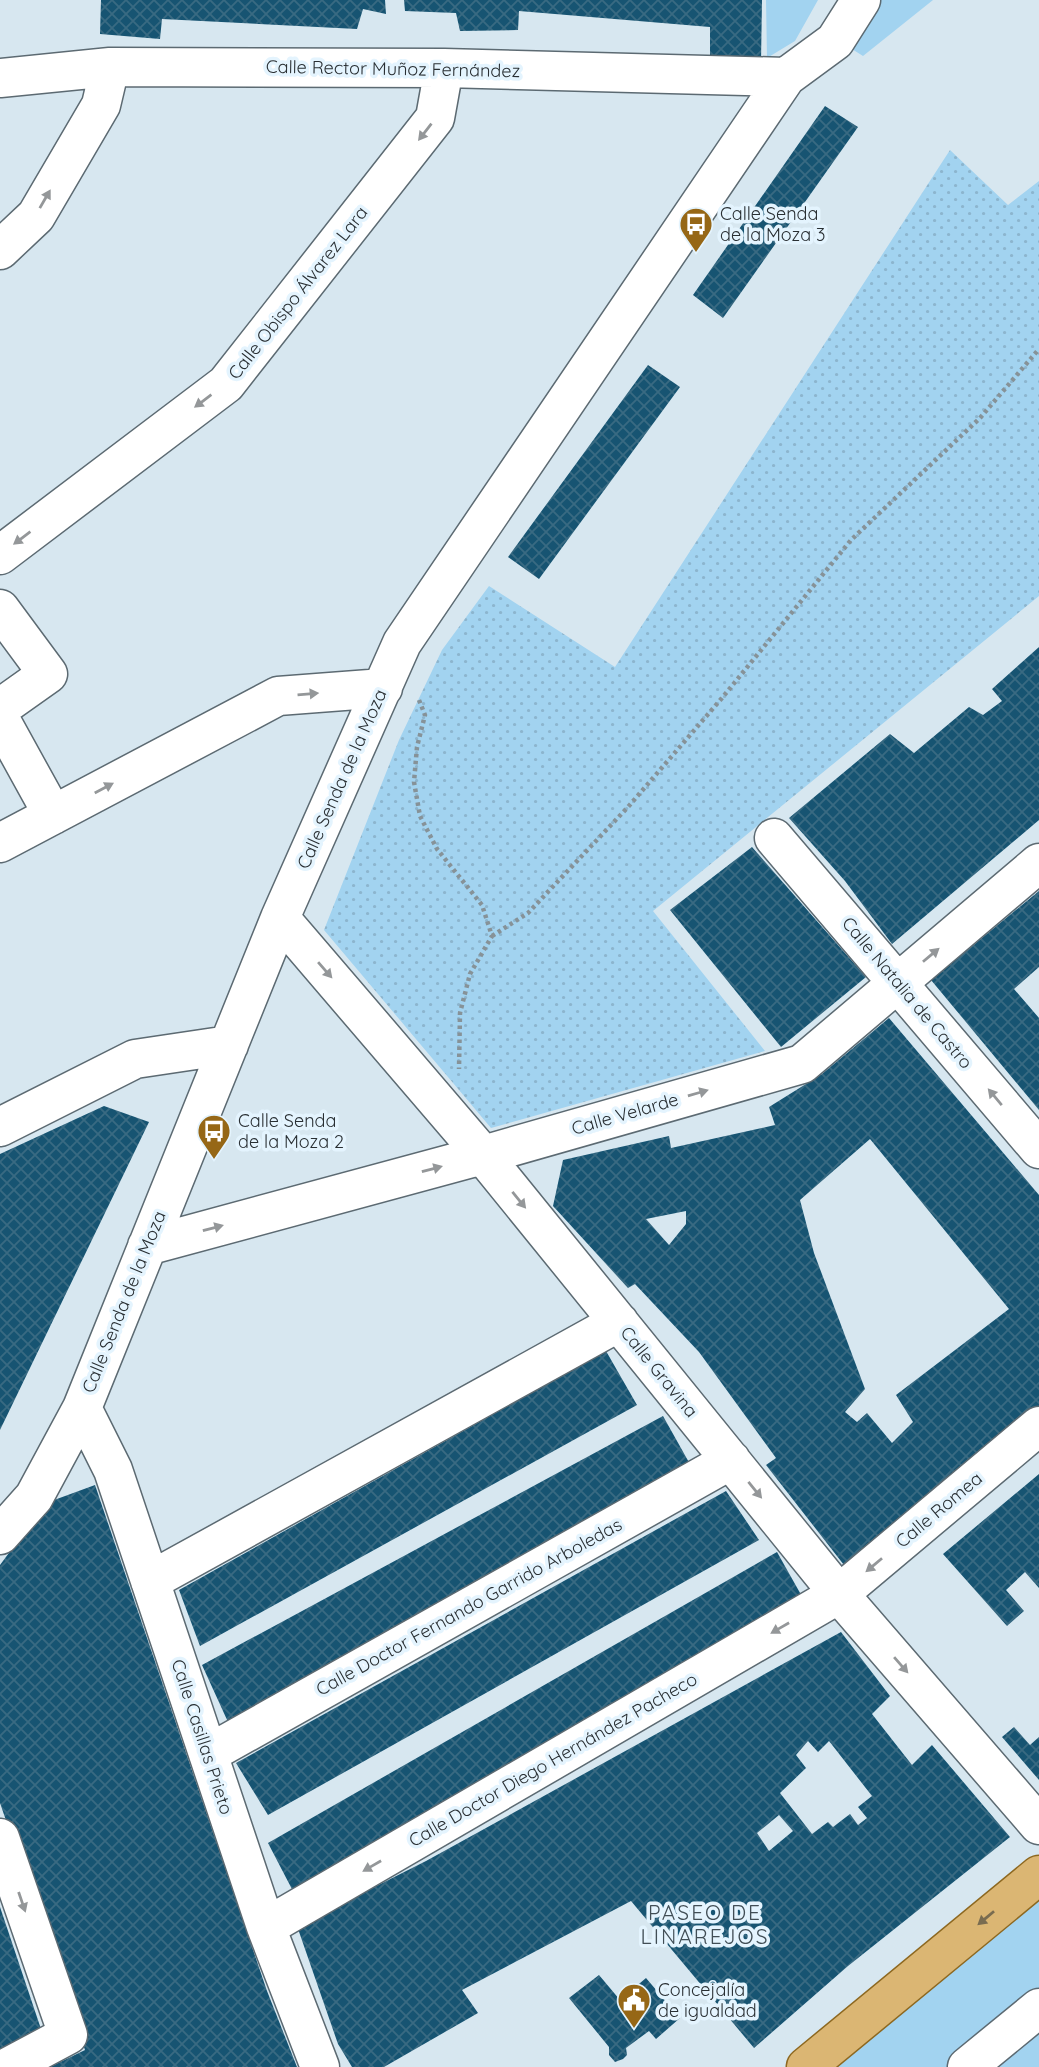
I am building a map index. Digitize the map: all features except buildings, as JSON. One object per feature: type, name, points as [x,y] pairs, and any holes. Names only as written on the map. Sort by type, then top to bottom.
[{"type":"main road","points":[[806,2067],[1039,1875]]},
{"type":"street","name":"Calle Senda de la Moza","points":[[0,1535],[34,1497],[82,1408],[280,918],[402,643],[786,77],[835,41],[861,0]]},
{"type":"street","name":"Calle Rector Muñoz Fernández","points":[[0,78],[110,67],[444,68],[786,77]]},
{"type":"street","points":[[0,250],[36,216],[101,105],[110,67]]},
{"type":"street","name":"Calle Obispo Álvarez Lara","points":[[0,555],[226,384],[435,118],[444,68]]},
{"type":"street","points":[[0,609],[48,674],[0,708]]},
{"type":"street","points":[[0,843],[278,696],[383,688]]},
{"type":"street","points":[[0,719],[53,815]]},
{"type":"street","name":"Calle Natalia de Castro","points":[[774,838],[1038,1145]]},
{"type":"street","name":"Calle Velarde","points":[[147,1246],[483,1155],[802,1064],[1039,863]]},
{"type":"street","name":"Calle Gravina","points":[[280,918],[483,1155],[839,1594],[1039,1825]]},
{"type":"street","points":[[0,1127],[135,1059],[229,1045]]},
{"type":"street","points":[[150,1581],[619,1322]]},
{"type":"street","name":"Calle Casillas Prieto","points":[[82,1408],[113,1470],[266,1927],[320,2067]]},
{"type":"street","name":"Calle Romea","points":[[839,1594],[1039,1426]]},
{"type":"street","name":"Calle Doctor Fernando Garrido Arboledas","points":[[208,1755],[731,1460]]},
{"type":"street","name":"Calle Doctor Diego Hernández Pacheco","points":[[266,1927],[839,1594]]},
{"type":"street","points":[[0,1838],[68,2035],[8,2067]]},
{"type":"street","points":[[967,2067],[1039,2008]]},
{"type":"path","points":[[459,1080],[460,1013],[470,974],[492,936],[527,913],[628,807],[722,698],[851,540],[980,418],[1039,349]]},
{"type":"path","points":[[419,699],[425,715],[417,747],[414,782],[419,817],[437,849],[482,905],[492,936]]},
{"type":"shaded area","points":[[766,0],[818,0],[795,41],[767,58]]},
{"type":"shaded area","points":[[875,0],[933,0],[863,56],[844,44]]},
{"type":"shaded area","points":[[950,150],[1008,205],[1039,181],[1039,596],[653,911],[765,1051],[491,1128],[324,930],[399,740],[442,650],[489,586],[615,667]]},
{"type":"shaded area","points":[[1039,1892],[1039,2067],[827,2067]]},
{"type":"place","name":"Calle Senda de la Moza 3","points":[[696,254]]},
{"type":"place","name":"Calle Senda de la Moza 2","points":[[214,1161]]},
{"type":"place","name":"Concejalía de igualdad","points":[[634,2030]]},
{"type":"district","name":"PASEO DE LINAREJOS","points":[[705,1925]]}]
